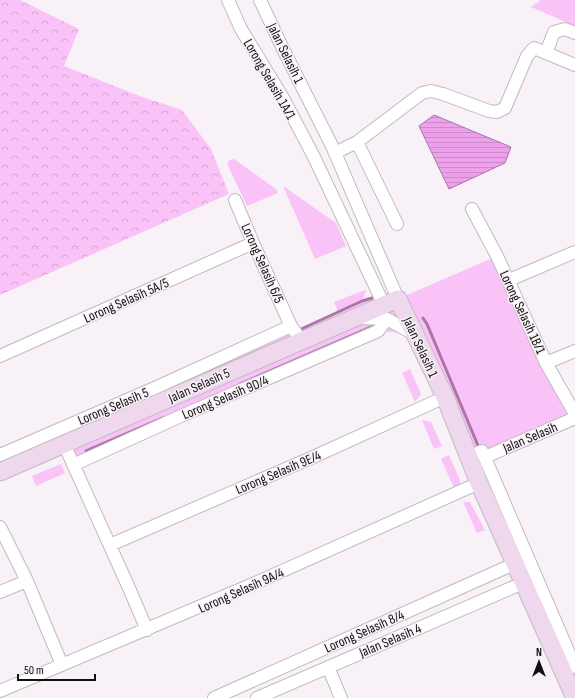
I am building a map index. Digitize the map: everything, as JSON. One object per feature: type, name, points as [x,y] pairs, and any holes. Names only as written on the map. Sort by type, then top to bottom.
[{"type":"street","name":"Lorong Selasih 1A/1","points":[[228,0],[241,29],[283,98],[390,308]]},
{"type":"street","name":"Jalan Selasih 1","points":[[260,0],[333,150],[390,308],[414,334],[476,457],[479,483],[523,584],[567,656],[575,698]]},
{"type":"street","points":[[546,53],[554,32],[565,28],[575,33]]},
{"type":"street","points":[[314,157],[358,142],[422,93],[431,91],[443,94],[489,111],[497,112],[505,108],[527,56],[534,48],[575,65]]},
{"type":"street","points":[[358,142],[397,224]]},
{"type":"street","name":"Lorong Selasih 6/5","points":[[235,200],[253,244],[291,326],[301,340]]},
{"type":"street","name":"Lorong Selasih 1B/1","points":[[472,210],[509,280],[546,363],[575,414]]},
{"type":"street","name":"Lorong Selasih 5A/5","points":[[0,356],[253,244]]},
{"type":"street","points":[[509,280],[575,252]]},
{"type":"street","points":[[390,308],[414,334]]},
{"type":"street","name":"Jalan Selasih 5","points":[[0,472],[350,319],[390,308]]},
{"type":"street","name":"Lorong Selasih 9D/4","points":[[73,465],[181,416],[378,331],[390,308]]},
{"type":"street","name":"Lorong Selasih 5","points":[[0,455],[157,387],[291,326]]},
{"type":"street","points":[[546,363],[575,351]]},
{"type":"street","name":"Lorong Selasih 9E/4","points":[[110,545],[311,458],[445,397]]},
{"type":"street","name":"Jalan Selasih","points":[[476,457],[575,418]]},
{"type":"street","points":[[64,444],[147,630]]},
{"type":"street","points":[[476,457],[567,656],[575,667]]},
{"type":"street","name":"Lorong Selasih 9A/4","points":[[0,691],[253,584],[479,483]]},
{"type":"street","points":[[0,527],[27,581],[62,665]]},
{"type":"street","name":"Lorong Selasih 8/4","points":[[216,698],[514,564]]},
{"type":"street","points":[[0,592],[27,581]]},
{"type":"street","name":"Jalan Selasih 4","points":[[257,698],[523,584]]},
{"type":"street","points":[[328,667],[341,698]]},
{"type":"green space","points":[[0,0],[20,0],[79,29],[64,66],[142,97],[182,110],[211,149],[229,194],[0,295]]},
{"type":"green space","points":[[541,0],[575,0],[575,26],[531,7]]},
{"type":"green space","points":[[234,159],[276,189],[278,193],[247,206],[228,166],[228,162]]},
{"type":"green space","points":[[283,186],[336,223],[346,246],[315,259]]},
{"type":"green space","points":[[497,256],[575,418],[468,457],[414,334],[378,331],[73,465],[64,444],[0,472],[0,455],[157,387],[297,323],[300,329],[338,312],[334,302],[365,290],[366,291],[362,301],[372,298],[384,305]]},
{"type":"green space","points":[[410,369],[421,394],[415,402],[402,373]]},
{"type":"green space","points":[[422,420],[431,422],[442,446],[434,449]]},
{"type":"green space","points":[[449,455],[460,480],[460,484],[454,488],[441,459]]},
{"type":"green space","points":[[61,464],[65,473],[36,486],[32,476]]},
{"type":"green space","points":[[463,502],[470,502],[485,530],[477,533]]},
{"type":"shaded area","points":[[434,115],[511,147],[505,163],[449,189],[419,126]]},
{"type":"waterway","points":[[299,330],[362,301],[372,298]]},
{"type":"waterway","points":[[423,318],[427,324],[479,448]]},
{"type":"waterway","points":[[240,384],[373,326]]},
{"type":"waterway","points":[[86,451],[163,418]]}]
